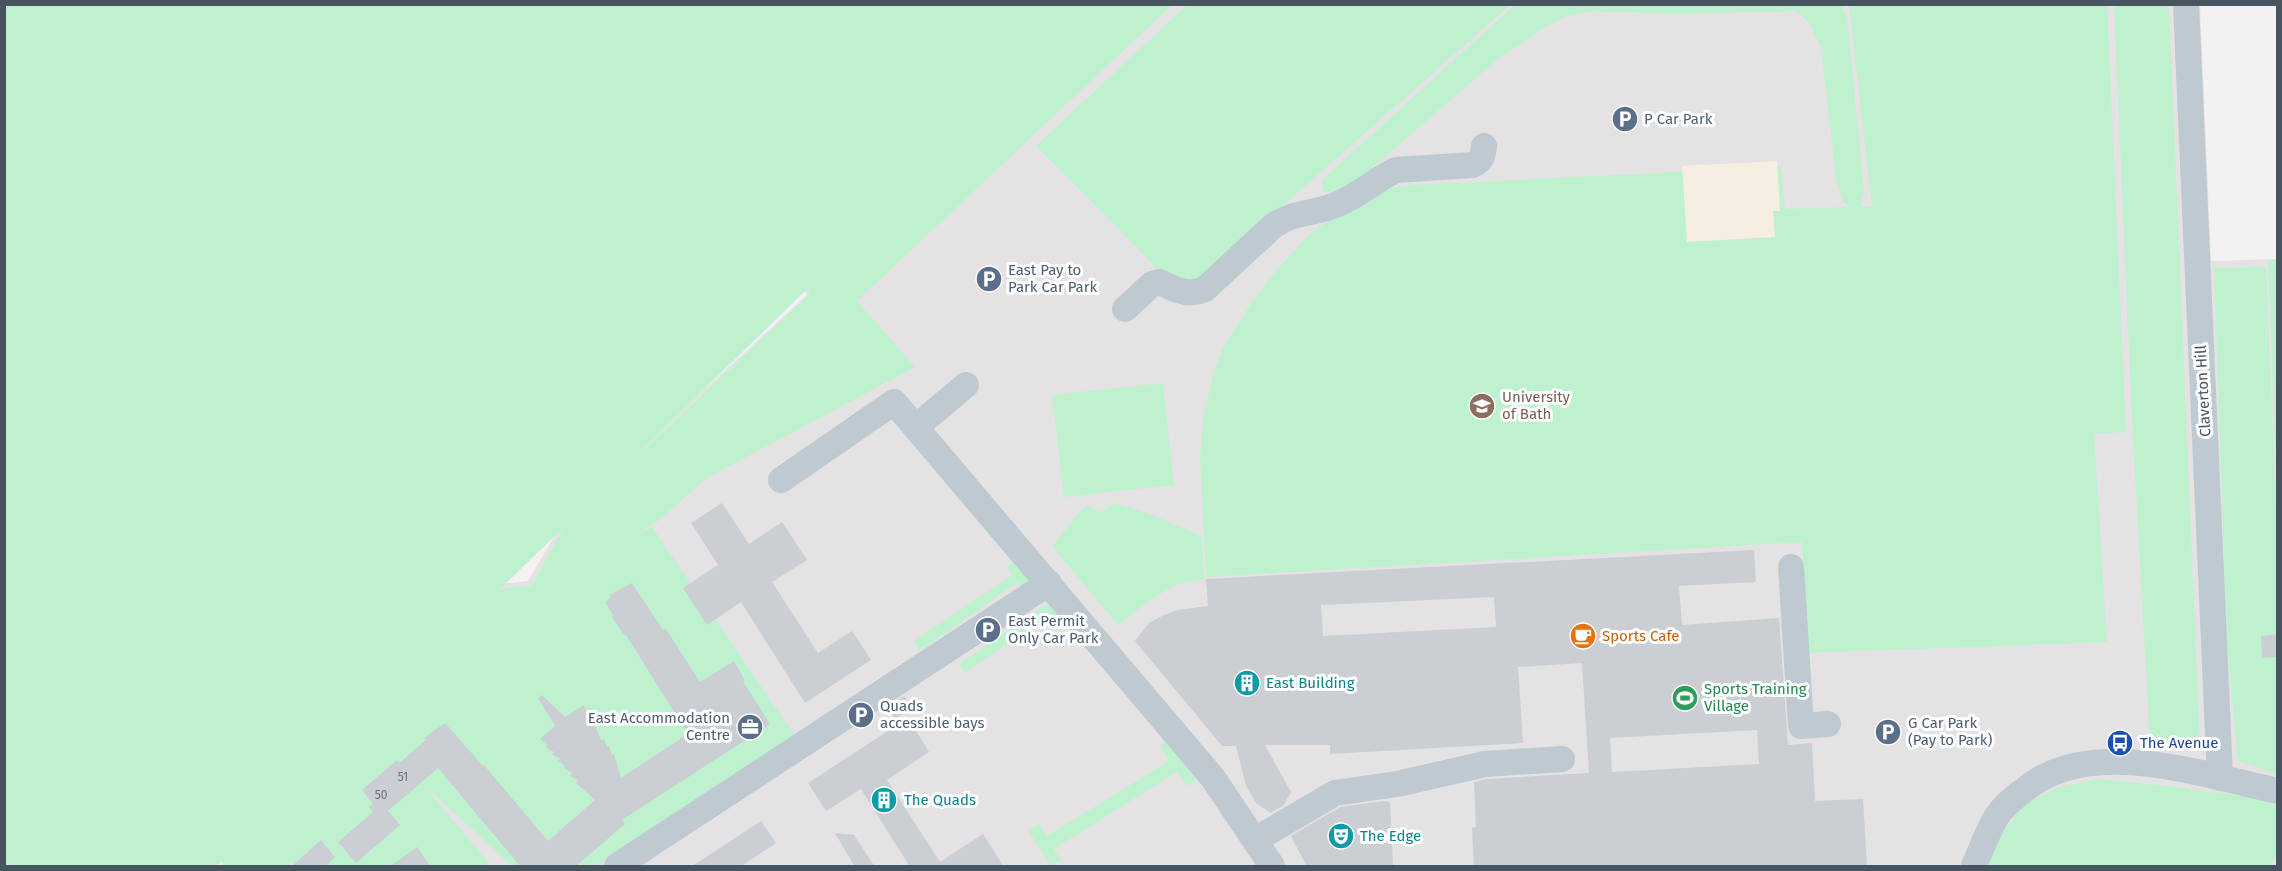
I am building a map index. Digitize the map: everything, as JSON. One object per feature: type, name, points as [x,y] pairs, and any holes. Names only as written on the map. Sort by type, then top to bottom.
[{"type":"street","name":"Claverton Hill","points":[[2186,4],[2220,778]]},
{"type":"street","points":[[1125,309],[1152,284],[1159,282],[1184,294],[1195,294],[1205,290],[1283,218],[1330,207],[1363,191],[1396,170],[1473,165],[1483,156],[1484,146]]},
{"type":"street","points":[[916,427],[966,385]]},
{"type":"street","points":[[781,480],[894,402],[1213,778],[1272,867]]},
{"type":"street","points":[[1791,567],[1801,726],[1828,724]]},
{"type":"street","points":[[617,867],[1049,583]]},
{"type":"street","points":[[1255,840],[1335,793],[1397,784],[1485,764],[1562,759]]},
{"type":"street","points":[[1974,867],[1985,838],[1997,816],[2009,801],[2032,782],[2051,772],[2090,763],[2124,761],[2277,791]]},
{"type":"shaded area","name":"University of Bath","points":[[1049,5],[2200,5],[2211,261],[2277,259],[2277,866],[220,866],[257,816],[475,587],[528,581],[565,518],[807,295],[779,247]]},
{"type":"green space","points":[[1516,4],[1841,5],[1847,16],[1864,191],[1860,207],[1872,206],[1849,5],[2107,5],[2126,432],[2094,434],[2107,642],[1807,653],[1802,542],[1206,577],[1200,458],[1203,419],[1214,372],[1222,350],[1253,300],[1280,266],[1313,231],[1346,209],[1386,189],[1413,185],[1781,167],[1785,209],[1849,207],[1843,201],[1836,178],[1821,48],[1810,24],[1797,11],[1677,14],[1592,11],[1566,16],[1540,30],[1498,59],[1343,193],[1323,191],[1322,180]]},
{"type":"green space","points":[[4,5],[1172,5],[857,301],[915,367],[707,478],[659,520],[634,537],[652,527],[796,737],[595,866],[512,866],[423,784],[491,866],[226,866],[222,862],[217,866],[5,866]],"holes":[[[807,289],[810,294],[632,461],[632,460]],[[564,527],[532,585],[501,589],[501,588]]]},
{"type":"green space","points":[[1187,5],[1510,5],[1193,285],[1157,268],[1036,146]]},
{"type":"green space","points":[[2114,5],[2169,5],[2200,751],[2150,744],[2132,420]]},
{"type":"green space","points":[[2268,260],[2278,260],[2277,494]]},
{"type":"green space","points":[[2266,267],[2277,537],[2277,684],[2233,649],[2277,685],[2277,774],[2238,761],[2227,645],[2214,268]]},
{"type":"green space","points":[[1163,383],[1174,485],[1064,497],[1052,395]]},
{"type":"green space","points":[[1112,504],[1123,505],[1156,517],[1202,537],[1204,579],[1178,584],[1153,598],[1118,625],[1052,546],[1088,505],[1101,513]]},
{"type":"green space","points":[[1016,560],[1031,581],[1022,587],[1018,582],[920,651],[914,641],[1012,575],[1007,566]]},
{"type":"green space","points":[[1052,601],[1066,622],[1056,629],[1047,617],[965,673],[959,664]]},
{"type":"green space","points":[[1171,739],[1196,780],[1186,786],[1177,772],[1054,849],[1061,860],[1051,866],[1028,830],[1039,824],[1047,836],[1169,761],[1160,745]]},
{"type":"green space","points":[[2097,779],[2277,801],[2277,855],[2273,860],[2273,866],[1989,866],[1993,847],[2022,806],[2057,788]]},
{"type":"sand","points":[[1777,161],[1780,211],[1773,211],[1775,237],[1687,242],[1682,166]]},
{"type":"building","points":[[722,503],[749,544],[782,522],[807,560],[772,582],[818,653],[852,631],[871,660],[805,703],[741,602],[707,625],[683,588],[718,565],[691,523]]},
{"type":"building","name":"Sports Training Village","points":[[1754,550],[1756,582],[1679,586],[1682,625],[1779,618],[1788,745],[1812,743],[1815,801],[1863,799],[1867,867],[1474,867],[1472,828],[1476,827],[1474,782],[1487,779],[1589,773],[1582,663],[1518,667],[1523,743],[1330,754],[1330,745],[1265,745],[1291,792],[1284,805],[1271,813],[1257,804],[1246,786],[1236,746],[1222,746],[1135,641],[1149,623],[1164,615],[1178,610],[1208,606],[1206,579]],"holes":[[[1494,597],[1496,627],[1323,636],[1321,605]],[[1757,730],[1759,764],[1612,772],[1610,738]]]},
{"type":"building","points":[[632,583],[663,630],[666,629],[700,682],[734,661],[745,680],[743,681],[770,724],[622,820],[625,824],[575,867],[521,867],[438,768],[388,811],[400,825],[356,863],[338,842],[373,812],[369,807],[373,804],[362,790],[397,760],[399,763],[426,740],[424,738],[445,723],[548,841],[595,800],[576,783],[578,780],[570,776],[572,773],[564,768],[565,766],[558,761],[560,759],[546,748],[547,745],[540,739],[555,726],[538,698],[542,695],[565,717],[584,705],[591,724],[594,723],[601,740],[604,739],[612,755],[614,754],[621,778],[688,734],[626,635],[612,617],[614,616],[605,602],[611,597],[609,595]]},
{"type":"building","points":[[2277,634],[2277,657],[2262,658],[2261,636]]},
{"type":"building","points":[[904,696],[912,708],[895,719],[888,707]]},
{"type":"building","name":"The Quads","points":[[908,718],[929,752],[887,780],[940,862],[983,834],[1004,867],[910,867],[861,789],[826,811],[808,783]]},
{"type":"building","name":"The Edge","points":[[1390,802],[1393,867],[1307,867],[1291,836],[1340,807]]},
{"type":"building","points":[[761,821],[776,843],[740,867],[691,867]]},
{"type":"building","points":[[835,833],[854,835],[875,867],[855,867]]},
{"type":"building","points":[[321,840],[335,857],[325,867],[291,867]]},
{"type":"building","points":[[417,847],[431,867],[389,867]]},
{"type":"place","name":"P Car Park","points":[[1625,119]]},
{"type":"place","name":"East Pay to Park Car Park","points":[[989,279]]},
{"type":"place","name":"University of Bath","points":[[1482,406]]},
{"type":"place","name":"East Permit Only Car Park","points":[[988,630]]},
{"type":"place","name":"Sports Cafe","points":[[1583,636]]},
{"type":"place","name":"East Building","points":[[1247,683]]},
{"type":"place","name":"Sports Training Village","points":[[1685,698]]},
{"type":"place","name":"Quads accessible bays","points":[[861,715]]},
{"type":"place","name":"East Accommodation Centre","points":[[750,727]]},
{"type":"place","name":"G Car Park (Pay to Park)","points":[[1888,732]]},
{"type":"place","name":"The Avenue","points":[[2120,743]]},
{"type":"place","name":"The Quads","points":[[884,800]]},
{"type":"place","name":"The Edge","points":[[1341,836]]}]
